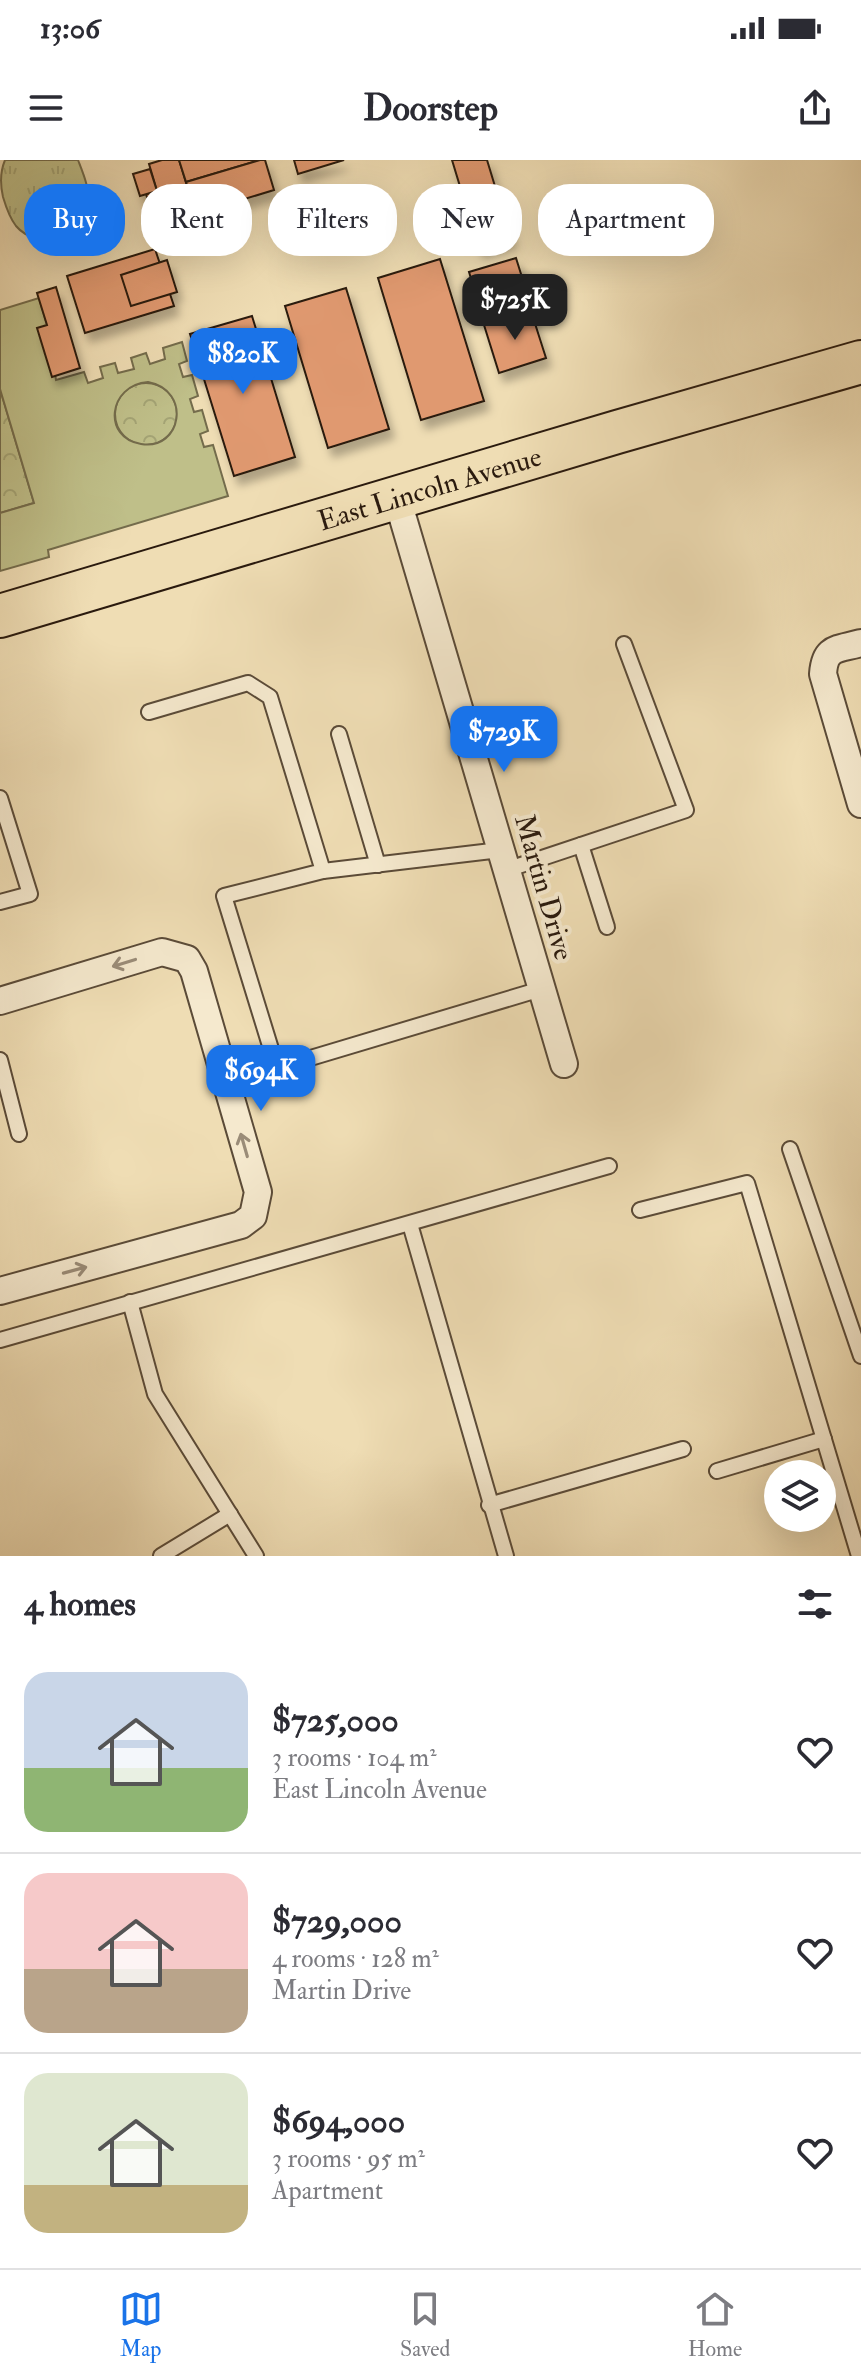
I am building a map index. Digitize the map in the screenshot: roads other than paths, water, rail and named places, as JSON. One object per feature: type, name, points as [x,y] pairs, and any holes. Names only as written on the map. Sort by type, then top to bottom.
[{"type":"main road","name":"East Lincoln Avenue","points":[[0,616],[861,362]]},
{"type":"street","name":"Martin Drive","points":[[397,498],[564,1064]]},
{"type":"street","points":[[861,643],[830,651],[824,659],[823,674],[861,804]]},
{"type":"street","points":[[0,1001],[162,952],[187,959],[194,971],[258,1192],[253,1216],[241,1225],[0,1291]]},
{"type":"lane","points":[[271,1049],[224,896],[323,871],[378,865],[503,860],[581,845],[686,810],[624,644]]},
{"type":"lane","points":[[149,712],[248,683],[270,697],[323,871]]},
{"type":"lane","points":[[339,734],[378,865]]},
{"type":"lane","points":[[0,798],[30,894],[0,902]]},
{"type":"lane","points":[[581,845],[607,927]]},
{"type":"lane","points":[[257,1074],[541,989]]},
{"type":"lane","points":[[0,1060],[19,1134]]},
{"type":"lane","points":[[790,1149],[861,1356]]},
{"type":"lane","points":[[0,1340],[609,1166]]},
{"type":"lane","points":[[640,1210],[747,1183],[859,1556]]},
{"type":"lane","points":[[410,1224],[506,1556]]},
{"type":"lane","points":[[130,1302],[155,1394],[256,1556]]},
{"type":"lane","points":[[717,1471],[824,1439]]},
{"type":"lane","points":[[489,1505],[683,1449]]},
{"type":"lane","points":[[161,1556],[230,1514]]}]
